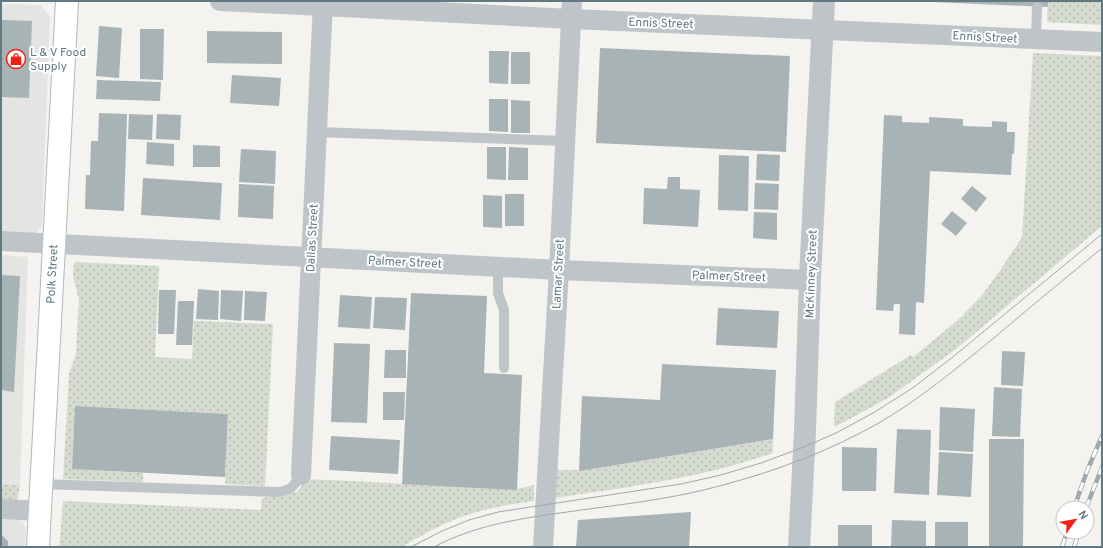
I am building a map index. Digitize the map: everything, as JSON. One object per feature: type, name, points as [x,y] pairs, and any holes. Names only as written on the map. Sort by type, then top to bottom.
[{"type":"main road","name":"Polk Street","points":[[38,547],[67,1]]},
{"type":"street","name":"Ennis Street","points":[[220,1],[571,10],[823,30],[1102,42]]},
{"type":"street","name":"McKinney Street","points":[[799,547],[805,431],[810,280],[824,1]]},
{"type":"street","name":"Dallas Street","points":[[301,475],[323,3]]},
{"type":"street","name":"Lamar Street","points":[[543,547],[559,270],[571,10]]},
{"type":"street","name":"Palmer Street","points":[[1,241],[559,270],[810,280]]},
{"type":"street","points":[[1,509],[40,511]]},
{"type":"lane","points":[[1036,39],[1037,7]]},
{"type":"lane","points":[[317,132],[565,141]]},
{"type":"lane","points":[[498,267],[498,293],[504,310],[504,368]]},
{"type":"lane","points":[[41,484],[277,492],[286,491],[293,486],[301,475]]},
{"type":"shaded area","points":[[1048,1],[1102,1],[1102,25],[1047,22]]},
{"type":"shaded area","points":[[1,4],[41,5],[50,17],[42,225],[38,232],[32,236],[1,234]]},
{"type":"shaded area","points":[[1033,53],[1102,56],[1102,226],[955,350],[888,398],[835,427],[835,402],[911,355],[913,357],[962,316],[983,294],[1022,237]]},
{"type":"shaded area","points":[[1,255],[28,257],[20,485],[1,484]]},
{"type":"shaded area","points":[[74,263],[159,266],[155,357],[192,359],[194,321],[273,324],[265,486],[225,484],[228,414],[75,406],[72,469],[143,473],[143,482],[63,479],[69,374],[76,353],[79,300],[73,276]]},
{"type":"shaded area","points":[[773,439],[773,453],[746,462],[665,481],[555,498],[557,470],[580,470]]},
{"type":"shaded area","points":[[307,479],[517,489],[534,485],[534,501],[500,506],[477,512],[433,529],[402,547],[59,547],[63,501],[261,510],[262,498],[297,492]]},
{"type":"shaded area","points":[[1,484],[20,485],[17,501],[1,501]]},
{"type":"shaded area","points":[[1,519],[20,520],[24,523],[26,532],[25,547],[1,547]]},
{"type":"building","points":[[1048,1],[1048,7],[932,2]]},
{"type":"building","name":"L & V Food Supply","points":[[1,20],[32,21],[29,98],[1,97]]},
{"type":"building","points":[[99,26],[122,28],[119,78],[96,76]]},
{"type":"building","points":[[140,29],[164,29],[163,80],[140,79]]},
{"type":"building","points":[[207,31],[282,32],[282,64],[207,63]]},
{"type":"building","points":[[600,48],[790,56],[786,152],[596,143]]},
{"type":"building","points":[[489,51],[509,51],[508,84],[489,83]]},
{"type":"building","points":[[511,52],[530,52],[530,84],[511,84]]},
{"type":"building","points":[[232,75],[281,78],[279,106],[230,103]]},
{"type":"building","points":[[97,80],[161,82],[160,101],[96,99]]},
{"type":"building","points":[[489,99],[508,99],[508,132],[489,131]]},
{"type":"building","points":[[511,100],[530,101],[530,133],[511,133]]},
{"type":"building","points":[[99,113],[127,114],[124,211],[85,209],[86,175],[90,175],[91,141],[98,141]]},
{"type":"building","points":[[129,114],[153,115],[152,140],[128,139]]},
{"type":"building","points":[[157,114],[181,115],[180,140],[156,139]]},
{"type":"building","points":[[884,115],[902,116],[902,122],[929,123],[929,117],[963,119],[963,126],[992,127],[992,121],[1007,122],[1007,132],[1015,132],[1011,175],[930,171],[924,303],[916,302],[915,335],[899,334],[900,304],[894,304],[893,311],[876,310]]},
{"type":"building","points":[[147,142],[174,144],[174,166],[146,164]]},
{"type":"building","points":[[193,145],[220,146],[220,167],[193,167]]},
{"type":"building","points":[[487,147],[506,147],[506,180],[487,179]]},
{"type":"building","points":[[509,147],[528,148],[528,180],[508,180]]},
{"type":"building","points":[[241,149],[276,151],[275,184],[239,182]]},
{"type":"building","points":[[757,154],[780,155],[779,181],[756,180]]},
{"type":"building","points":[[719,155],[749,156],[748,211],[718,210]]},
{"type":"building","points":[[668,177],[680,177],[680,189],[700,190],[698,227],[643,224],[644,188],[667,189]]},
{"type":"building","points":[[143,178],[222,183],[220,220],[141,215]]},
{"type":"building","points":[[755,183],[779,184],[778,210],[754,209]]},
{"type":"building","points":[[239,184],[274,186],[273,219],[238,217]]},
{"type":"building","points":[[972,186],[987,198],[976,212],[961,199]]},
{"type":"building","points":[[505,194],[524,194],[524,226],[505,226]]},
{"type":"building","points":[[483,195],[502,196],[502,228],[483,227]]},
{"type":"building","points":[[952,211],[967,223],[956,236],[941,224]]},
{"type":"building","points":[[754,212],[777,213],[777,240],[753,238]]},
{"type":"building","points":[[1,275],[20,276],[14,392],[1,390]]},
{"type":"building","points":[[198,289],[219,291],[218,320],[196,319]]},
{"type":"building","points":[[159,290],[176,290],[174,334],[158,334]]},
{"type":"building","points":[[221,290],[243,291],[241,321],[220,319]]},
{"type":"building","points":[[245,291],[267,292],[265,321],[244,320]]},
{"type":"building","points":[[411,293],[487,296],[484,373],[522,375],[517,490],[402,484]]},
{"type":"building","points":[[340,295],[372,297],[370,329],[338,327]]},
{"type":"building","points":[[375,297],[407,298],[405,330],[373,328]]},
{"type":"building","points":[[178,301],[194,301],[192,345],[176,345]]},
{"type":"building","points":[[718,308],[779,311],[777,348],[716,345]]},
{"type":"building","points":[[334,343],[370,344],[367,423],[331,422]]},
{"type":"building","points":[[385,350],[406,350],[406,378],[384,378]]},
{"type":"building","points":[[1002,351],[1025,352],[1023,386],[1001,385]]},
{"type":"building","points":[[662,364],[776,370],[773,439],[579,471],[582,396],[660,400]]},
{"type":"building","points":[[994,387],[1022,389],[1020,437],[992,436]]},
{"type":"building","points":[[383,392],[405,392],[404,420],[383,420]]},
{"type":"building","points":[[75,406],[228,414],[225,477],[72,469]]},
{"type":"building","points":[[940,407],[975,409],[973,452],[939,450]]},
{"type":"building","points":[[897,429],[931,430],[929,495],[894,493]]},
{"type":"building","points":[[331,436],[400,440],[398,474],[329,470]]},
{"type":"building","points":[[989,439],[1024,439],[1023,547],[989,547]]},
{"type":"building","points":[[842,447],[877,448],[876,491],[842,491]]},
{"type":"building","points":[[939,452],[973,454],[971,497],[937,495]]},
{"type":"building","points":[[691,512],[689,547],[576,547],[578,520]]},
{"type":"building","points":[[892,520],[926,521],[926,547],[891,547]]},
{"type":"building","points":[[935,522],[968,522],[968,547],[935,547]]},
{"type":"building","points":[[838,525],[872,525],[872,547],[838,547]]},
{"type":"building","points":[[1,534],[8,541],[8,547],[1,547]]},
{"type":"tram line","points":[[411,547],[442,531],[469,520],[498,512],[681,484],[721,475],[761,463],[836,433],[873,413],[914,387],[954,356],[1102,234]]},
{"type":"tram line","points":[[434,547],[464,534],[496,524],[544,515],[642,502],[703,490],[782,467],[840,443],[893,415],[923,394],[981,349],[1102,248]]},
{"type":"railway","points":[[1077,500],[1102,436]]},
{"type":"railway","points":[[1089,500],[1102,467]]},
{"type":"railway","points":[[1062,547],[1064,540]]},
{"type":"railway","points":[[1074,547],[1076,540]]},
{"type":"place","name":"L & V Food Supply","points":[[16,59]]}]
